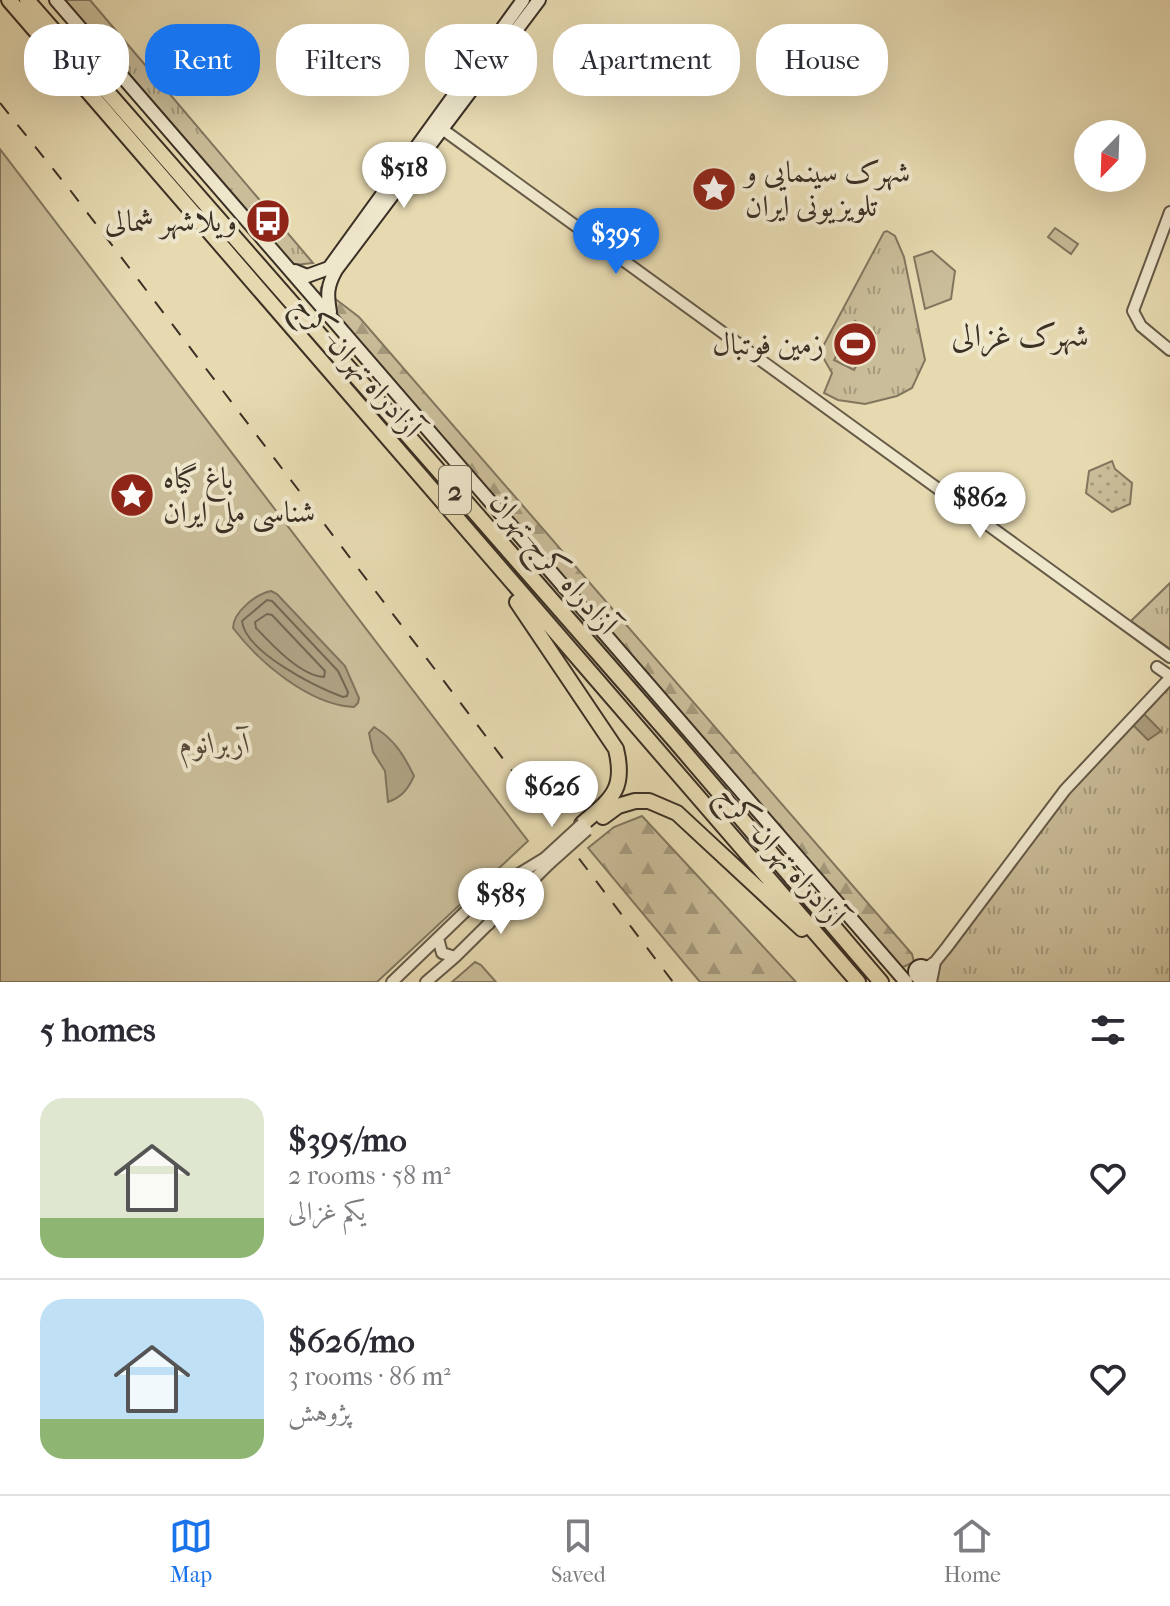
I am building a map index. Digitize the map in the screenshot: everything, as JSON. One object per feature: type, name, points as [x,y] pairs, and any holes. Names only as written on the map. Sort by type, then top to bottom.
[{"type":"highway","name":"آزادراه تهران-کرج","points":[[9,0],[858,982]]},
{"type":"highway","name":"آزادراه کرج-تهران","points":[[27,0],[881,982]]},
{"type":"highway","points":[[489,558],[616,749],[621,770],[615,795],[585,827]]},
{"type":"highway","points":[[585,827],[618,806],[635,801],[663,806],[677,813],[805,933],[830,949]]},
{"type":"main road","points":[[56,0],[330,316],[919,976]]},
{"type":"main road","points":[[330,316],[327,293],[332,269],[438,125],[523,0]]},
{"type":"main road","points":[[438,125],[539,0]]},
{"type":"main road","points":[[289,268],[307,276],[332,269]]},
{"type":"street","points":[[438,125],[1170,657]]},
{"type":"street","points":[[1170,212],[1133,311],[1141,326],[1170,350]]},
{"type":"street","points":[[919,976],[1065,790],[1170,677],[1157,667]]},
{"type":"street","points":[[426,982],[489,924],[585,827]]},
{"type":"street","points":[[392,982],[471,906],[499,886],[548,861]]},
{"type":"street","points":[[471,906],[488,908],[491,914],[489,924]]},
{"type":"street","points":[[438,938],[442,953],[455,957]]},
{"type":"green space","points":[[62,0],[90,0],[110,24],[83,24]]},
{"type":"green space","points":[[129,46],[145,65],[145,95],[129,77]]},
{"type":"green space","points":[[146,96],[171,96],[313,263],[295,265]]},
{"type":"green space","name":"باغ گیاه‌ شناسی ملی ایران","points":[[0,149],[528,841],[377,982],[0,982]]},
{"type":"green space","points":[[1055,228],[1078,244],[1071,254],[1048,237]]},
{"type":"green space","points":[[887,231],[895,236],[904,257],[925,360],[912,388],[897,396],[865,404],[838,400],[824,393],[832,373],[820,352]]},
{"type":"green space","points":[[932,251],[955,271],[951,299],[925,309],[914,257]]},
{"type":"green space","points":[[321,288],[359,317],[912,954],[914,962],[901,968],[320,296]]},
{"type":"green space","name":"زمین فوتبال","points":[[855,321],[875,333],[854,370],[834,360]]},
{"type":"green space","points":[[1112,461],[1115,469],[1132,483],[1130,504],[1112,512],[1086,493],[1089,471]]},
{"type":"green space","points":[[1170,583],[1170,649],[1131,621]]},
{"type":"green space","points":[[1170,683],[1170,982],[935,982],[937,966],[1072,789]]},
{"type":"green space","points":[[642,816],[796,982],[700,982],[588,848],[614,827]]},
{"type":"green space","points":[[475,962],[496,982],[452,982]]},
{"type":"water","points":[[271,591],[345,666],[359,698],[354,707],[320,699],[286,680],[233,628],[237,616],[246,605]]},
{"type":"water","points":[[1144,714],[1161,731],[1148,740],[1133,725]]},
{"type":"water","points":[[374,727],[398,748],[414,776],[404,792],[388,802],[385,771],[373,752],[369,733]]},
{"type":"railway","points":[[0,103],[70,190],[673,982]]},
{"type":"place","name":"شهرک سینمایی و تلویزیونی ایران","points":[[714,189]]},
{"type":"place","name":"ویلاشهر شمالی","points":[[268,221]]},
{"type":"place","name":"زمین فوتبال","points":[[855,344]]},
{"type":"place","name":"باغ گیاه‌ شناسی ملی ایران","points":[[132,495]]},
{"type":"district","name":"شهرک غزالی","points":[[1020,335]]},
{"type":"park label","name":"آربرانوم","points":[[215,743]]}]
